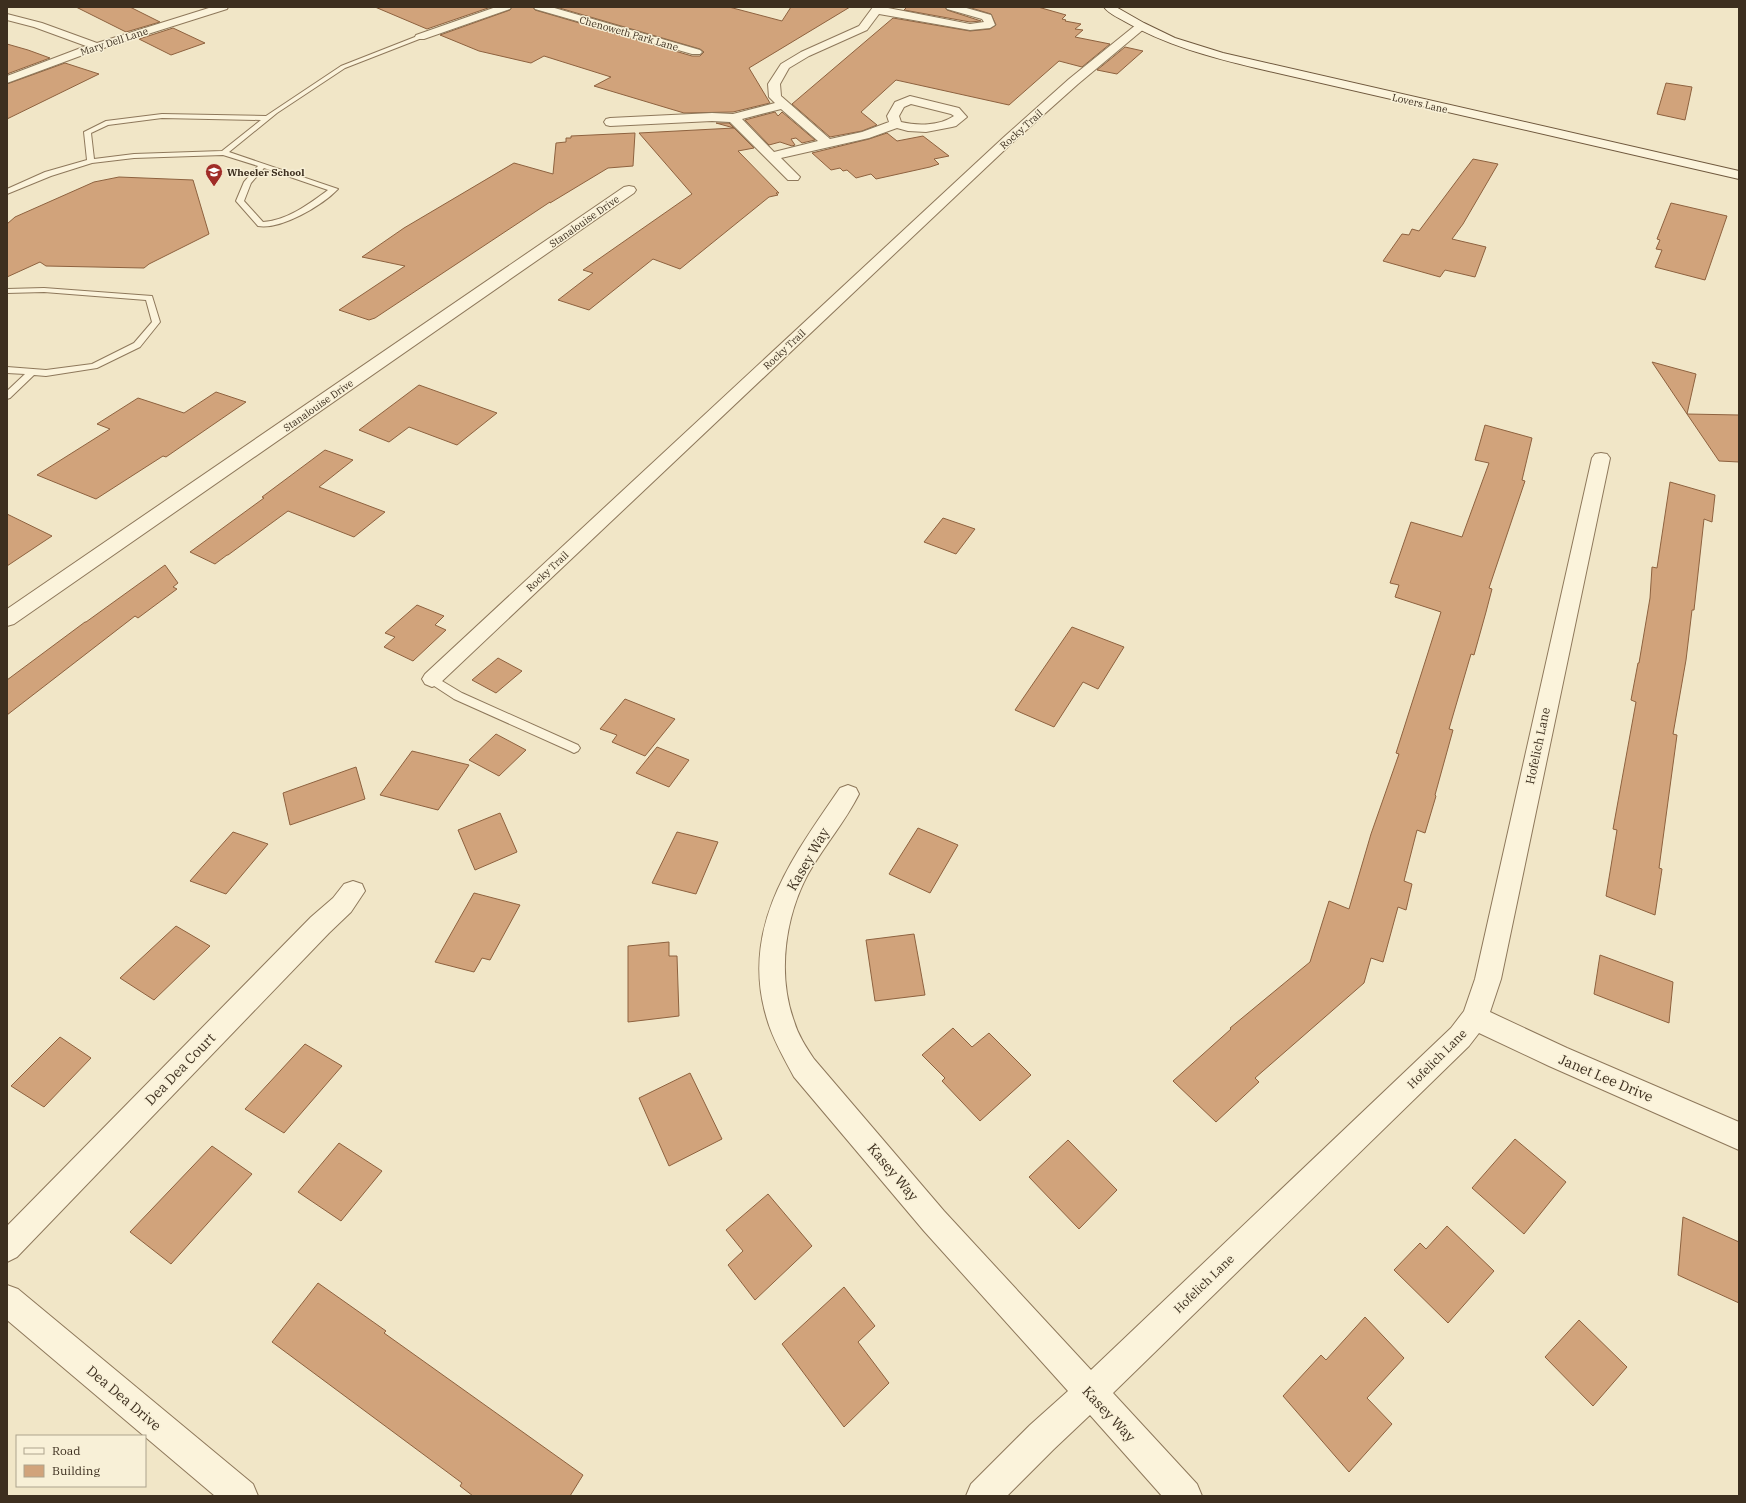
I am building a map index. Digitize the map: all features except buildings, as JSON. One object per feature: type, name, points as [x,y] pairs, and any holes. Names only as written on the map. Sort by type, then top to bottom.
[{"type":"street","name":"Mary Dell Lane","points":[[7,80],[96,46],[223,7]]},
{"type":"street","points":[[420,37],[506,7]]},
{"type":"street","name":"Chenoweth Park Lane","points":[[539,7],[696,52]]},
{"type":"street","points":[[827,143],[775,97],[774,84],[785,66],[805,54],[863,28],[877,8],[970,27],[990,25],[987,17],[951,7]]},
{"type":"street","name":"Lovers Lane","points":[[1109,7],[1141,26],[1160,35],[1186,45],[1256,65],[1739,175]]},
{"type":"street","points":[[7,17],[38,25],[96,46]]},
{"type":"street","name":"Rocky Trail","points":[[432,679],[796,337],[1010,139],[1105,53],[1141,26]]},
{"type":"street","points":[[772,156],[865,135],[896,124],[908,127],[926,128],[952,123],[961,117],[954,111],[910,100],[899,105],[893,116],[896,124]]},
{"type":"street","points":[[610,122],[712,117],[733,118],[783,105]]},
{"type":"street","points":[[733,118],[793,177]]},
{"type":"street","name":"Stanalouise Drive","points":[[7,619],[629,190]]},
{"type":"street","name":"Hofelich Lane","points":[[983,1496],[1042,1437],[1090,1393],[1460,1037],[1475,1018],[1488,979],[1601,458]]},
{"type":"street","name":"Kasey Way","points":[[848,794],[809,853],[787,893],[778,924],[772,957],[773,985],[778,1013],[789,1041],[804,1068],[934,1221],[1185,1496]]},
{"type":"street","name":"Dea Dea Court","points":[[7,1247],[320,925],[342,905],[353,891]]},
{"type":"street","name":"Janet Lee Drive","points":[[1475,1018],[1558,1057],[1739,1136]]},
{"type":"street","name":"Dea Dea Drive","points":[[7,1300],[241,1496]]},
{"type":"lane","points":[[224,153],[268,118],[343,67],[420,37]]},
{"type":"lane","points":[[91,161],[87,132],[106,123],[162,116],[268,118]]},
{"type":"lane","points":[[7,192],[48,174],[91,161],[134,156],[224,153],[334,190],[309,207],[277,223],[261,224],[240,201],[248,182],[262,166]]},
{"type":"lane","points":[[7,291],[44,290],[149,298],[156,322],[137,346],[94,366],[46,373],[7,370]]},
{"type":"lane","points":[[7,396],[32,372]]},
{"type":"lane","points":[[432,679],[458,696],[574,748]]},
{"type":"place","name":"Wheeler School","points":[[214,187]]}]
